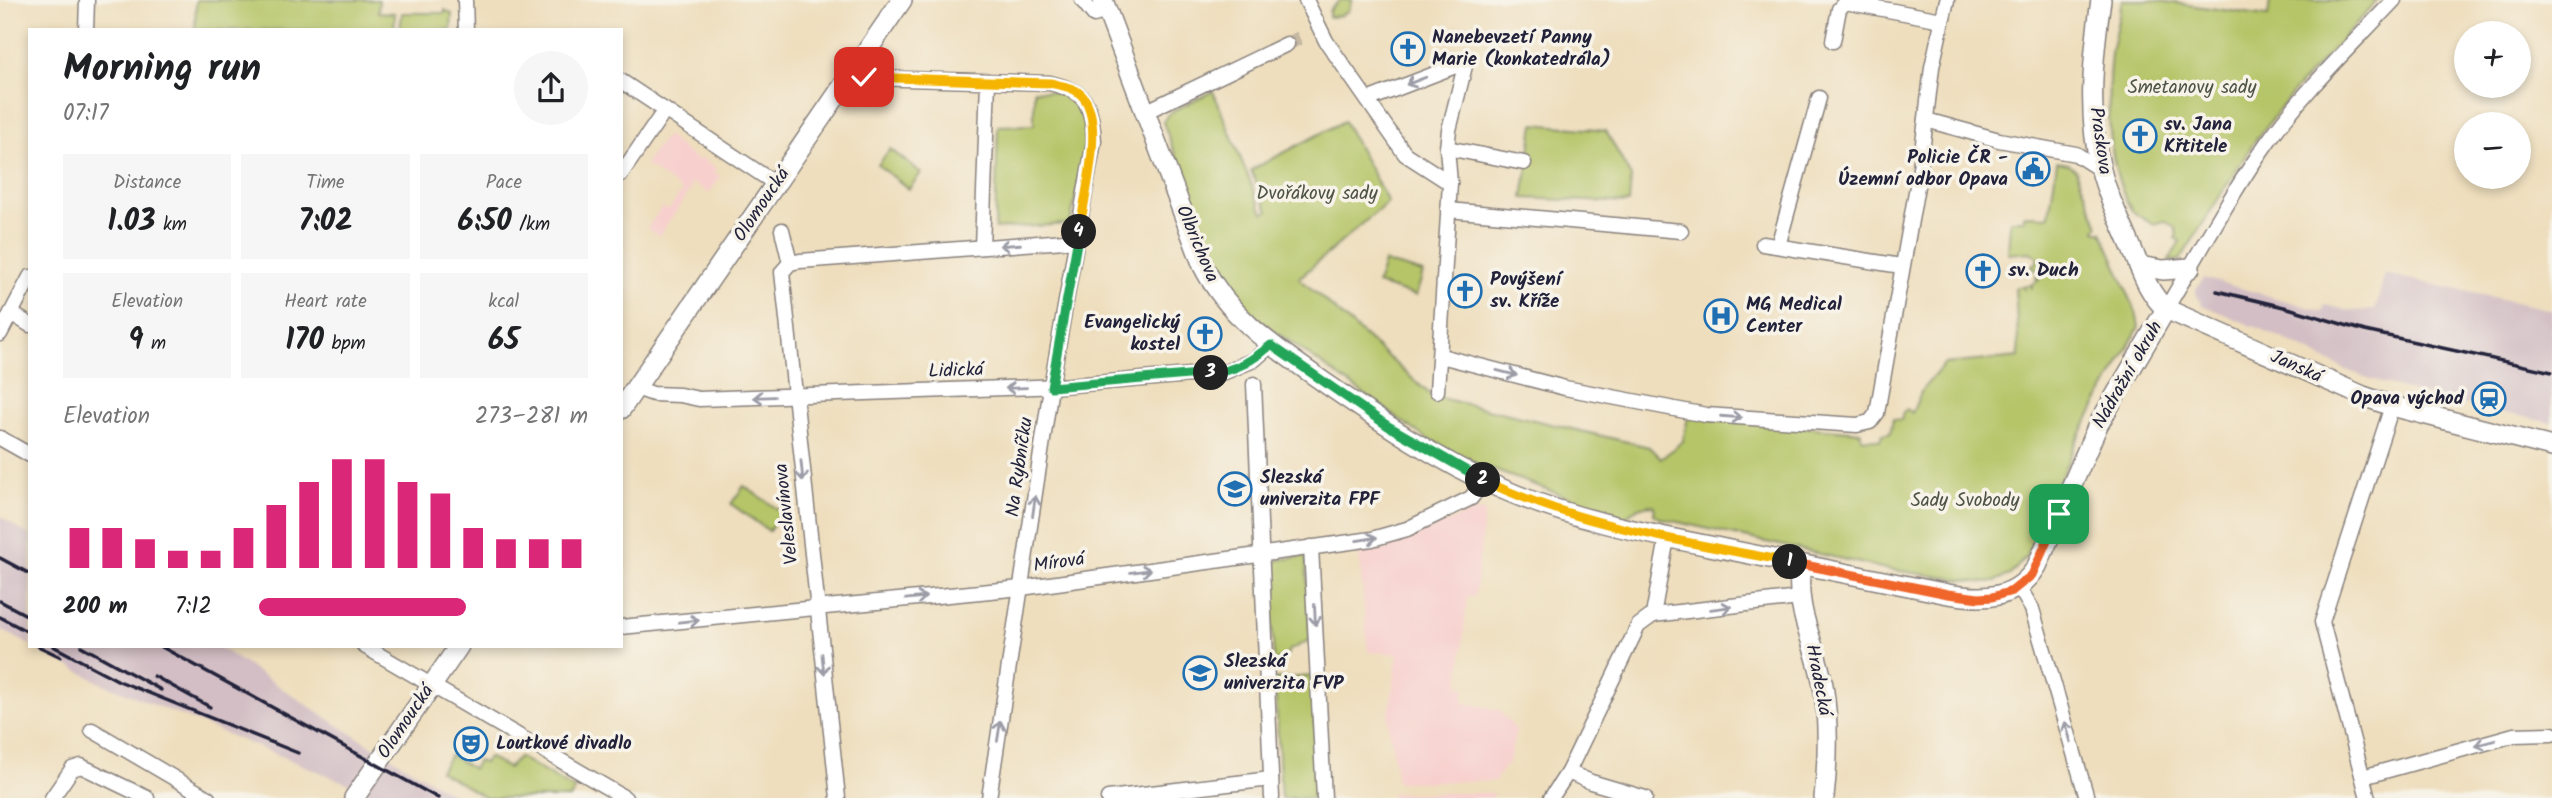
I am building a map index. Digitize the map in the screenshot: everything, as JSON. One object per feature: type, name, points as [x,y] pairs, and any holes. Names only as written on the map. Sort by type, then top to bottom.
[{"type":"main road","name":"Olomoucká","points":[[627,397],[902,0]]},
{"type":"main road","name":"Praskova","points":[[2101,0],[2093,76],[2095,132],[2101,170],[2139,266],[2152,293],[2166,309]]},
{"type":"main road","name":"Olbrichova","points":[[1105,6],[1209,278],[1237,315],[1271,345],[1388,426],[1484,481],[1559,511],[1659,536],[1801,565]]},
{"type":"main road","points":[[2139,266],[2163,270],[2190,268]]},
{"type":"main road","name":"Janská","points":[[2166,309],[2363,396],[2552,447]]},
{"type":"main road","name":"Nádražní okruh","points":[[2019,587],[2037,566],[2098,425],[2166,309]]},
{"type":"main road","points":[[1801,565],[1979,598],[2003,595],[2019,587]]},
{"type":"main road","name":"Hradecká","points":[[1801,565],[1799,598],[1824,696],[1827,763],[1824,798]]},
{"type":"main road","name":"Olomoucká","points":[[355,798],[457,648]]},
{"type":"street","points":[[86,28],[87,0]]},
{"type":"street","points":[[465,0],[466,28]]},
{"type":"street","points":[[1083,0],[1094,15],[1105,6]]},
{"type":"street","points":[[1306,0],[1313,32],[1367,100],[1405,154],[1450,183]]},
{"type":"street","points":[[1441,356],[1565,388],[1706,415],[1857,425],[1870,422],[1877,413],[1920,169],[1932,67],[1947,0]]},
{"type":"street","name":"Nádražní okruh","points":[[2166,309],[2270,139],[2394,0]]},
{"type":"street","points":[[1833,41],[1839,9],[1846,1],[1942,20]]},
{"type":"street","points":[[1145,112],[1287,44]]},
{"type":"street","points":[[1367,100],[1466,62],[1447,148],[1450,183],[1437,391]]},
{"type":"street","name":"Na Rybníčku","points":[[852,73],[870,78],[1050,83],[1071,88],[1084,98],[1092,115],[1094,141],[1051,387],[989,798]]},
{"type":"street","points":[[982,247],[988,81]]},
{"type":"street","points":[[623,82],[776,184]]},
{"type":"street","points":[[1819,97],[1770,245],[1901,266]]},
{"type":"street","points":[[623,171],[665,110]]},
{"type":"street","points":[[1926,120],[1999,140],[2076,154],[2101,170]]},
{"type":"street","points":[[1447,148],[1524,163]]},
{"type":"street","points":[[1448,210],[1681,231]]},
{"type":"street","name":"Veleslavínova","points":[[782,230],[790,264],[783,269],[781,276],[838,798]]},
{"type":"street","points":[[790,264],[1078,240]]},
{"type":"street","points":[[0,334],[28,281]]},
{"type":"street","points":[[11,313],[28,324]]},
{"type":"street","name":"Lidická","points":[[627,397],[653,394],[680,395],[694,399],[1051,387],[1225,372],[1254,360],[1271,345]]},
{"type":"street","points":[[1254,384],[1272,798]]},
{"type":"street","points":[[2368,798],[2322,622],[2392,406]]},
{"type":"street","points":[[0,438],[28,454]]},
{"type":"street","name":"Mírová","points":[[623,627],[1021,588],[1394,534],[1471,498],[1484,481]]},
{"type":"street","points":[[1653,615],[1659,536]]},
{"type":"street","points":[[1311,547],[1324,798]]},
{"type":"street","points":[[2019,587],[2032,609],[2087,798]]},
{"type":"street","points":[[1551,798],[1568,772],[1637,626],[1653,615],[1799,598]]},
{"type":"street","points":[[367,648],[625,798]]},
{"type":"street","points":[[92,730],[208,798]]},
{"type":"street","points":[[2363,777],[2514,735],[2552,734]]},
{"type":"street","points":[[52,798],[72,769],[81,766],[147,798]]},
{"type":"street","points":[[1568,772],[1591,782],[1645,798]]},
{"type":"street","points":[[1108,798],[1271,779]]},
{"type":"shaded area","points":[[666,135],[694,158],[702,158],[715,167],[715,173],[721,176],[709,193],[691,182],[689,184],[693,186],[659,236],[647,228],[662,207],[669,210],[682,191],[645,164]]},
{"type":"shaded area","points":[[2385,274],[2552,310],[2552,423],[2381,383],[2202,305],[2196,294],[2196,289],[2204,278],[2322,311],[2325,305],[2350,311],[2375,310]]},
{"type":"shaded area","points":[[1485,511],[1475,597],[1467,597],[1459,686],[1465,686],[1463,702],[1499,710],[1516,730],[1508,767],[1505,765],[1495,781],[1397,782],[1388,721],[1398,654],[1368,652],[1359,552],[1383,550],[1471,512]]},
{"type":"shaded area","points":[[0,516],[28,535],[28,644],[0,629]]},
{"type":"shaded area","points":[[36,648],[221,648],[339,726],[459,798],[383,798],[99,682]]},
{"type":"shaded area","points":[[1392,793],[1493,793],[1492,798],[1391,798]]},
{"type":"green space","points":[[196,0],[379,0],[378,12],[395,13],[394,28],[195,28]]},
{"type":"green space","points":[[1340,0],[1352,0],[1348,11],[1340,16],[1329,17],[1329,11]]},
{"type":"green space","name":"Smetanovy sady","points":[[2122,0],[2152,0],[2268,16],[2270,0],[2378,0],[2295,90],[2254,142],[2180,260],[2169,261],[2180,241],[2175,238],[2175,228],[2165,221],[2153,224],[2133,211],[2117,174],[2110,133],[2109,91],[2111,53]]},
{"type":"green space","points":[[445,10],[452,14],[451,28],[400,28],[402,13],[445,13]]},
{"type":"green space","points":[[1034,90],[1071,97],[1080,105],[1084,114],[1085,143],[1071,220],[1066,224],[995,229],[998,126],[1034,125]]},
{"type":"green space","points":[[1213,91],[1263,213],[1268,211],[1251,170],[1344,121],[1388,202],[1299,278],[1432,396],[1649,447],[1661,459],[1683,441],[1688,417],[1861,432],[1861,438],[1880,440],[1883,434],[1890,434],[1893,419],[1901,420],[1907,409],[1912,413],[1922,390],[1944,364],[2019,357],[2015,288],[2023,286],[2025,289],[2025,285],[2030,285],[2032,288],[2032,284],[2039,279],[2036,278],[2038,269],[2035,270],[2031,266],[2037,262],[2037,257],[2030,252],[2008,254],[2010,220],[2024,220],[2024,215],[2049,216],[2057,162],[2069,164],[2076,170],[2099,226],[2095,229],[2102,232],[2136,312],[2139,327],[2077,440],[2026,557],[2010,575],[1990,583],[1886,569],[1660,518],[1654,514],[1655,506],[1651,505],[1639,508],[1626,518],[1474,463],[1427,439],[1258,319],[1237,300],[1223,280],[1163,122],[1169,113]]},
{"type":"green space","points":[[1534,124],[1606,131],[1631,177],[1629,203],[1523,198]]},
{"type":"green space","points":[[890,149],[921,173],[909,189],[878,165]]},
{"type":"green space","points":[[1384,262],[1423,273],[1416,296],[1377,284]]},
{"type":"green space","points":[[744,486],[782,512],[769,531],[731,504]]},
{"type":"green space","points":[[1306,556],[1310,640],[1274,662],[1269,568],[1278,560]]},
{"type":"green space","points":[[1312,676],[1319,798],[1281,798],[1275,679]]},
{"type":"green space","points":[[450,755],[473,769],[478,761],[484,763],[488,757],[508,768],[519,757],[575,790],[570,798],[486,798],[440,771]]},
{"type":"tunnel","points":[[1287,44],[1306,35]]},
{"type":"railway","points":[[2217,291],[2288,308],[2365,331],[2552,372]]},
{"type":"railway","points":[[0,558],[28,573]]},
{"type":"railway","points":[[0,601],[28,616]]},
{"type":"railway","points":[[0,617],[28,632]]},
{"type":"railway","points":[[42,648],[61,657]]},
{"type":"railway","points":[[57,648],[119,681],[298,753]]},
{"type":"railway","points":[[85,648],[161,690]]},
{"type":"railway","points":[[164,648],[438,798]]},
{"type":"railway","points":[[154,676],[210,707]]},
{"type":"place","name":"Nanebevzetí Panny Marie (konkatedrála)","points":[[1408,49]]},
{"type":"place","name":"sv. Jana Křtitele","points":[[2140,136]]},
{"type":"place","name":"Policie ČR - Územní odbor Opava","points":[[2033,169]]},
{"type":"place","name":"sv. Duch","points":[[1983,271]]},
{"type":"place","name":"Povýšení sv. Kříže","points":[[1465,291]]},
{"type":"place","name":"MG Medical Center","points":[[1721,316]]},
{"type":"place","name":"Evangelický kostel","points":[[1205,334]]},
{"type":"place","name":"Opava východ","points":[[2489,399]]},
{"type":"place","name":"Slezská univerzita FPF","points":[[1235,489]]},
{"type":"place","name":"Slezská univerzita FVP","points":[[1200,673]]},
{"type":"place","name":"Loutkové divadlo","points":[[471,744]]},
{"type":"route","points":[[864,77],[1050,83],[1071,88],[1084,98],[1092,115],[1094,141],[1051,387],[1225,372],[1254,360],[1271,345],[1411,441],[1465,471],[1535,502],[1581,518],[1645,534],[1979,598],[2003,595],[2032,575],[2059,514]]},
{"type":"park label","name":"Dvořákovy sady","points":[[1317,194]]},
{"type":"park label","name":"Sady Svobody","points":[[1965,501]]}]
